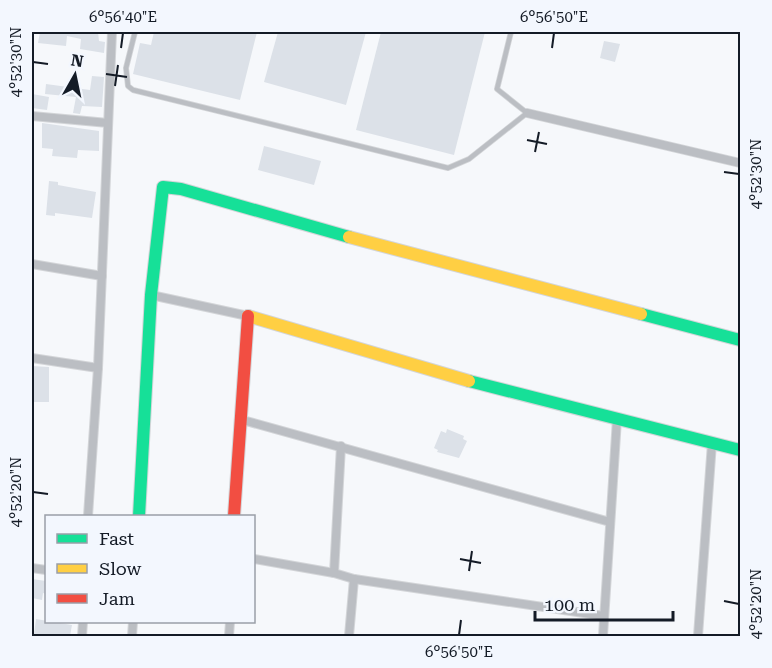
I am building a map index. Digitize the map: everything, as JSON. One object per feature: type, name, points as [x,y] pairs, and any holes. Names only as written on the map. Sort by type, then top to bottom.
[{"type":"street","points":[[88,515],[98,368],[112,32]]},
{"type":"street","points":[[526,112],[741,163]]},
{"type":"street","points":[[32,117],[108,123]]},
{"type":"street","points":[[139,515],[151,295],[163,187],[181,189],[329,232],[741,340]]},
{"type":"street","points":[[32,264],[102,276]]},
{"type":"street","points":[[151,295],[248,316],[471,381],[741,450]]},
{"type":"street","points":[[234,515],[248,316]]},
{"type":"street","points":[[32,358],[98,368]]},
{"type":"street","points":[[239,419],[610,522]]},
{"type":"street","points":[[603,636],[616,419]]},
{"type":"street","points":[[698,636],[712,443]]},
{"type":"street","points":[[334,573],[341,446]]},
{"type":"street","points":[[255,559],[334,573],[354,579],[604,616]]},
{"type":"street","points":[[349,636],[354,579]]},
{"type":"lane","points":[[135,32],[126,68],[128,86],[133,90],[448,168],[469,159],[526,112],[497,89],[511,32]]},
{"type":"building","points":[[40,32],[98,32],[99,41],[105,42],[104,53],[80,49],[81,39],[67,36],[66,46],[38,43]]},
{"type":"building","points":[[154,32],[167,34],[167,32],[257,32],[240,100],[133,74],[140,43],[151,45]]},
{"type":"building","points":[[278,32],[366,32],[346,105],[264,82]]},
{"type":"building","points":[[381,32],[485,32],[454,155],[356,130]]},
{"type":"building","points":[[604,41],[620,44],[615,62],[600,58]]},
{"type":"building","points":[[92,76],[104,77],[102,107],[82,106],[80,114],[73,113],[76,97],[45,94],[46,84],[90,90]]},
{"type":"building","points":[[32,94],[49,97],[47,110],[32,108]]},
{"type":"building","points":[[42,123],[99,131],[99,151],[78,150],[77,158],[52,156],[53,149],[42,148]]},
{"type":"building","points":[[264,146],[321,161],[314,185],[258,170]]},
{"type":"building","points":[[49,181],[58,182],[58,185],[96,192],[92,218],[55,213],[55,216],[46,215]]},
{"type":"building","points":[[32,366],[49,367],[49,402],[32,402]]},
{"type":"building","points":[[447,429],[464,436],[463,439],[467,441],[459,458],[437,452],[438,450],[434,448],[441,431],[446,433]]},
{"type":"building","points":[[32,579],[45,581],[45,594],[43,593],[42,600],[32,598]]},
{"type":"building","points":[[36,619],[45,620],[45,623],[72,625],[70,636],[34,634]]},
{"type":"traffic: fast","points":[[139,515],[151,295],[163,187],[181,189],[349,237]]},
{"type":"traffic: fast","points":[[641,314],[740,340]]},
{"type":"traffic: fast","points":[[469,381],[740,450]]},
{"type":"traffic: slow","points":[[349,237],[641,314]]},
{"type":"traffic: slow","points":[[248,316],[469,381]]},
{"type":"traffic: jam","points":[[234,515],[248,316]]}]
